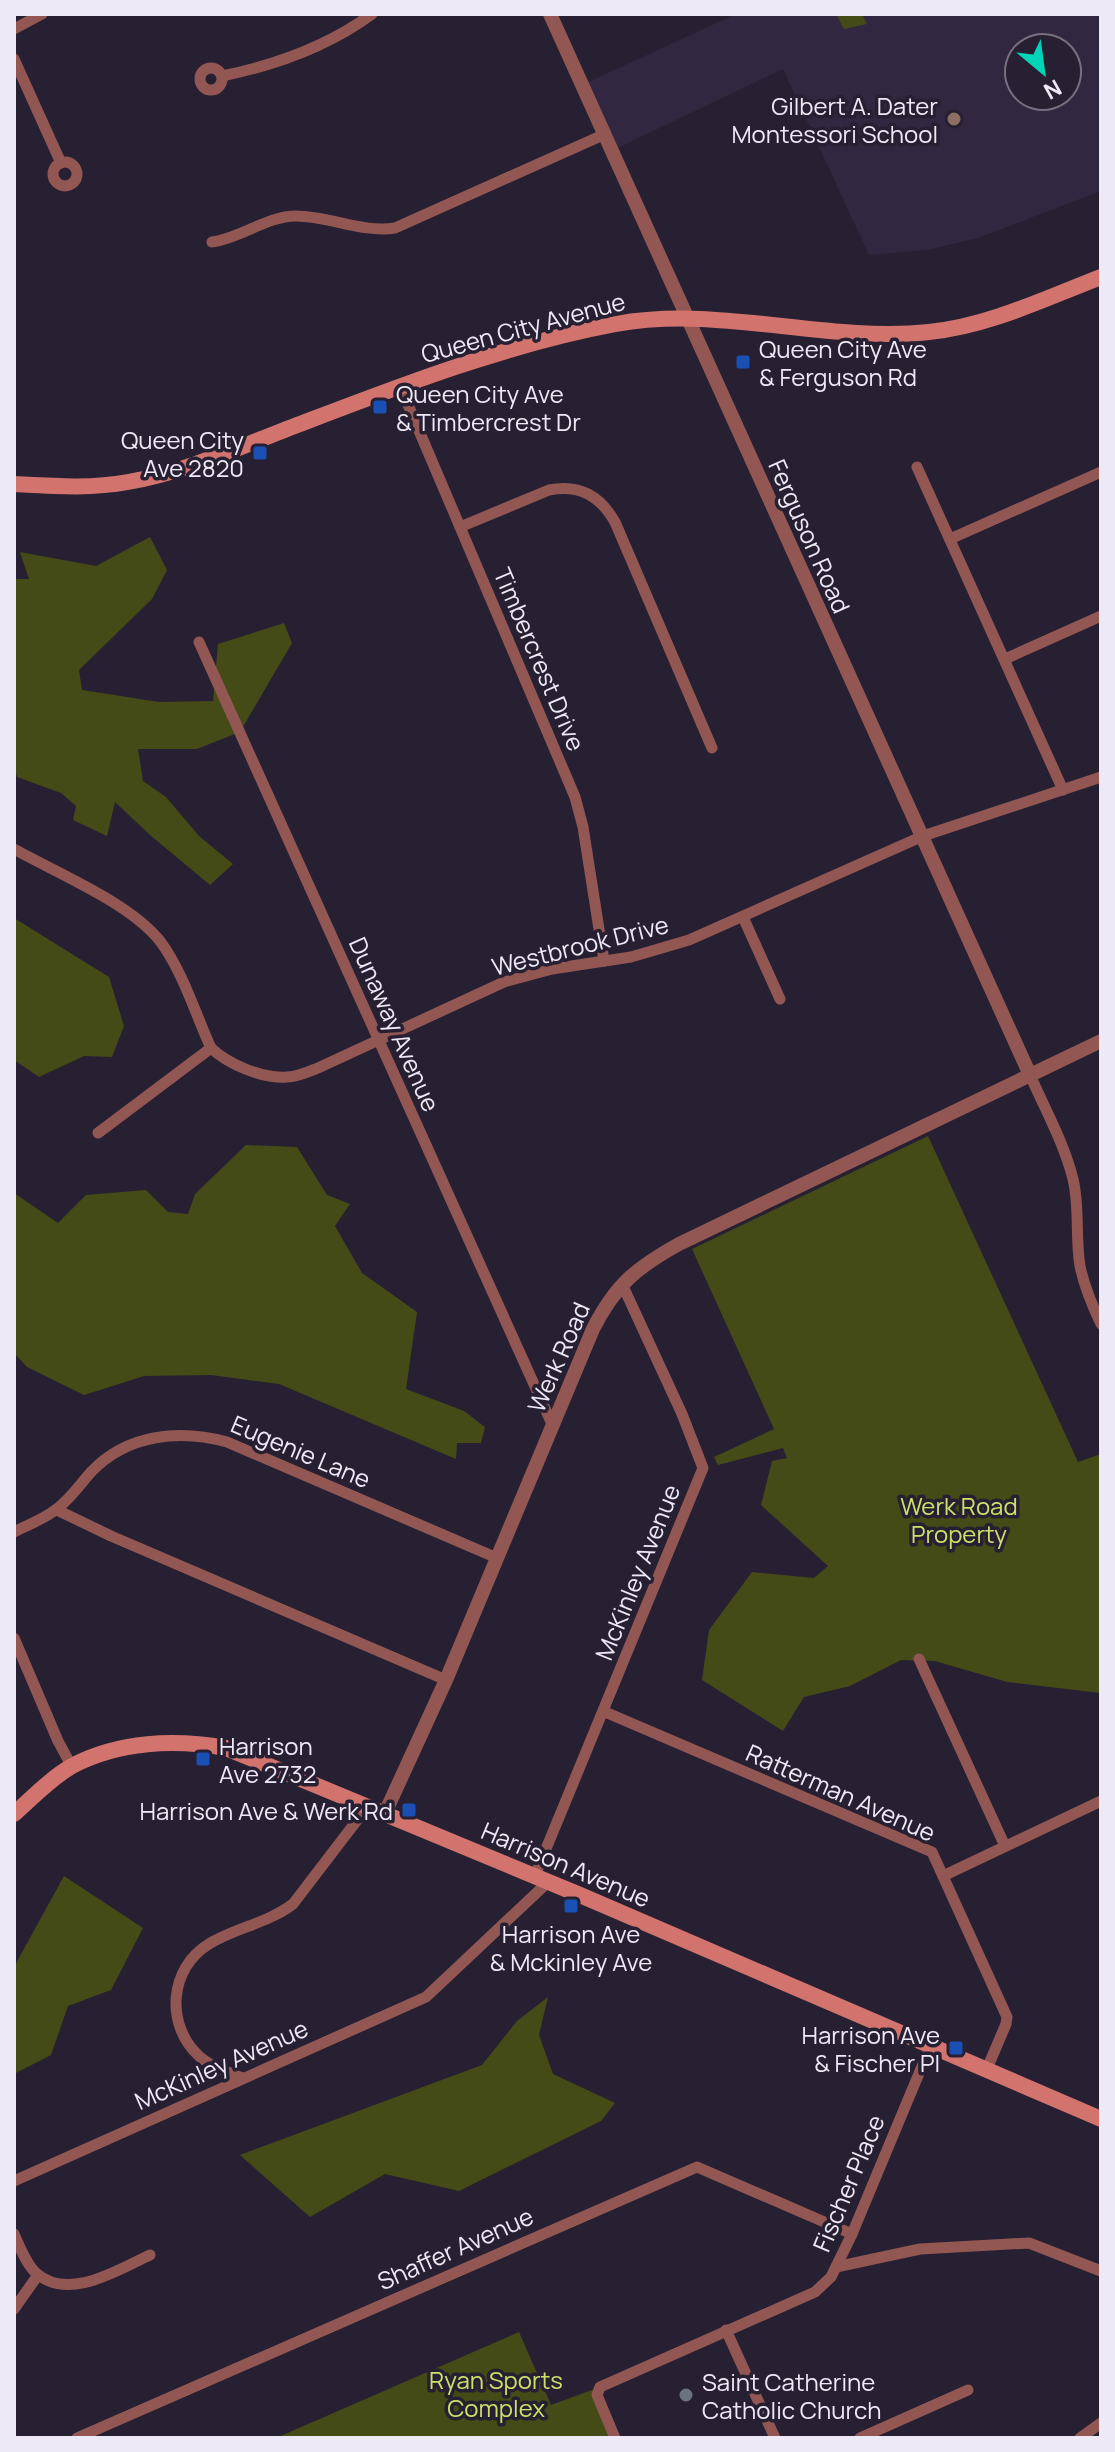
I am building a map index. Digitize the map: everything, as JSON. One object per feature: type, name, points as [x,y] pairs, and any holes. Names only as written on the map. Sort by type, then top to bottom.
[{"type":"main road","name":"Queen City Avenue","points":[[14,484],[91,486],[127,483],[158,475],[400,386],[583,331],[655,319],[690,318],[869,333],[930,332],[986,320],[1101,277]]},
{"type":"main road","name":"Harrison Avenue","points":[[14,1814],[72,1767],[128,1748],[163,1742],[194,1742],[226,1748],[580,1895],[1101,2119]]},
{"type":"street","points":[[14,29],[42,14]]},
{"type":"street","points":[[222,76],[271,65],[306,52],[372,14]]},
{"type":"street","name":"Ferguson Road","points":[[550,14],[1030,1075]]},
{"type":"street","points":[[14,59],[61,163]]},
{"type":"street","points":[[212,242],[230,239],[279,218],[296,216],[374,229],[395,228],[603,135]]},
{"type":"street","name":"Timbercrest Drive","points":[[400,386],[575,797],[583,827],[604,961]]},
{"type":"street","points":[[917,467],[1063,790]]},
{"type":"street","points":[[950,539],[1101,472]]},
{"type":"street","points":[[460,527],[561,487],[583,491],[600,500],[615,522],[712,748]]},
{"type":"street","points":[[1005,659],[1101,616]]},
{"type":"street","name":"Dunaway Avenue","points":[[199,642],[552,1424]]},
{"type":"street","name":"Westbrook Drive","points":[[211,1048],[220,1057],[262,1074],[288,1077],[318,1068],[504,982],[552,969],[658,950],[689,940],[923,836],[1101,777]]},
{"type":"street","points":[[14,849],[112,903],[150,930],[174,965],[211,1048],[98,1133]]},
{"type":"street","points":[[743,917],[780,999]]},
{"type":"street","name":"Werk Road","points":[[385,1813],[446,1680],[593,1329],[612,1294],[641,1267],[679,1244],[1101,1041]]},
{"type":"street","points":[[1030,1075],[1067,1158],[1073,1179],[1080,1265],[1101,1324]]},
{"type":"street","name":"McKinley Avenue","points":[[14,2181],[426,1997],[541,1881],[703,1468],[682,1414],[622,1284]]},
{"type":"street","name":"Eugenie Lane","points":[[14,1532],[57,1510],[94,1469],[122,1449],[154,1438],[192,1435],[227,1442],[497,1558]]},
{"type":"street","points":[[57,1510],[446,1680]]},
{"type":"street","points":[[14,1638],[72,1767]]},
{"type":"street","points":[[919,1659],[1005,1846]]},
{"type":"street","name":"Ratterman Avenue","points":[[605,1712],[932,1852],[1007,2017],[986,2071]]},
{"type":"street","points":[[943,1876],[1101,1801]]},
{"type":"street","points":[[243,2078],[203,2060],[188,2044],[177,2020],[175,2007],[183,1972],[200,1950],[211,1943],[279,1914],[293,1904],[368,1806]]},
{"type":"street","name":"Fischer Place","points":[[615,2438],[597,2395],[600,2387],[815,2292],[831,2277],[930,2047]]},
{"type":"street","name":"Shaffer Avenue","points":[[77,2438],[697,2167],[852,2234]]},
{"type":"street","points":[[14,2234],[24,2257],[38,2275],[77,2285],[150,2255]]},
{"type":"street","points":[[836,2267],[920,2249],[1029,2243],[1101,2271]]},
{"type":"street","points":[[14,2309],[38,2275]]},
{"type":"street","points":[[726,2330],[775,2438]]},
{"type":"street","points":[[860,2438],[968,2390]]},
{"type":"street","points":[[1080,2438],[1101,2423]]},
{"type":"shaded area","name":"Gilbert A. Dater Montessori School","points":[[736,14],[1101,14],[1101,191],[978,238],[927,250],[869,255],[783,69],[611,151],[582,85]]},
{"type":"green space","points":[[836,14],[862,14],[867,24],[844,29]]},
{"type":"green space","points":[[150,537],[167,570],[152,599],[79,670],[82,690],[159,702],[213,701],[218,644],[284,623],[292,643],[240,732],[197,749],[138,749],[143,781],[166,797],[199,836],[233,864],[210,885],[115,802],[107,836],[73,820],[76,806],[61,793],[17,777],[14,767],[14,579],[29,579],[20,552],[96,566]]},
{"type":"green space","points":[[14,918],[109,977],[124,1026],[112,1057],[84,1056],[39,1077],[14,1060]]},
{"type":"green space","name":"Werk Road Property","points":[[928,1136],[1078,1462],[1101,1454],[1101,1693],[1007,1682],[935,1661],[901,1660],[850,1686],[804,1697],[783,1731],[702,1680],[709,1630],[752,1572],[814,1578],[828,1566],[761,1505],[772,1461],[787,1458],[783,1448],[718,1465],[714,1457],[774,1429],[692,1249]]},
{"type":"green space","points":[[246,1145],[297,1147],[327,1195],[350,1204],[335,1226],[362,1273],[417,1312],[406,1389],[464,1411],[485,1427],[481,1443],[457,1443],[456,1459],[279,1384],[211,1375],[144,1376],[84,1395],[27,1367],[14,1353],[14,1193],[58,1223],[86,1195],[146,1190],[168,1212],[188,1214],[195,1194]]},
{"type":"green space","points":[[64,1876],[143,1928],[111,1990],[68,2006],[51,2055],[14,2074],[14,1967]]},
{"type":"green space","points":[[548,1997],[539,2035],[553,2074],[615,2103],[601,2121],[459,2191],[385,2174],[310,2217],[240,2155],[482,2065],[517,2021]]},
{"type":"green space","name":"Ryan Sports Complex","points":[[519,2332],[551,2405],[600,2387],[615,2438],[276,2438]]},
{"type":"place","name":"Gilbert A. Dater Montessori School","points":[[954,119]]},
{"type":"place","name":"Queen City Ave & Ferguson Rd","points":[[743,362]]},
{"type":"place","name":"Queen City Ave & Timbercrest Dr","points":[[380,407]]},
{"type":"place","name":"Queen City Ave 2820","points":[[260,453]]},
{"type":"place","name":"Harrison Ave 2732","points":[[203,1759]]},
{"type":"place","name":"Harrison Ave & Werk Rd","points":[[409,1810]]},
{"type":"place","name":"Harrison Ave & Mckinley Ave","points":[[571,1906]]},
{"type":"place","name":"Harrison Ave & Fischer Pl","points":[[956,2048]]},
{"type":"place","name":"Saint Catherine Catholic Church","points":[[686,2395]]}]
